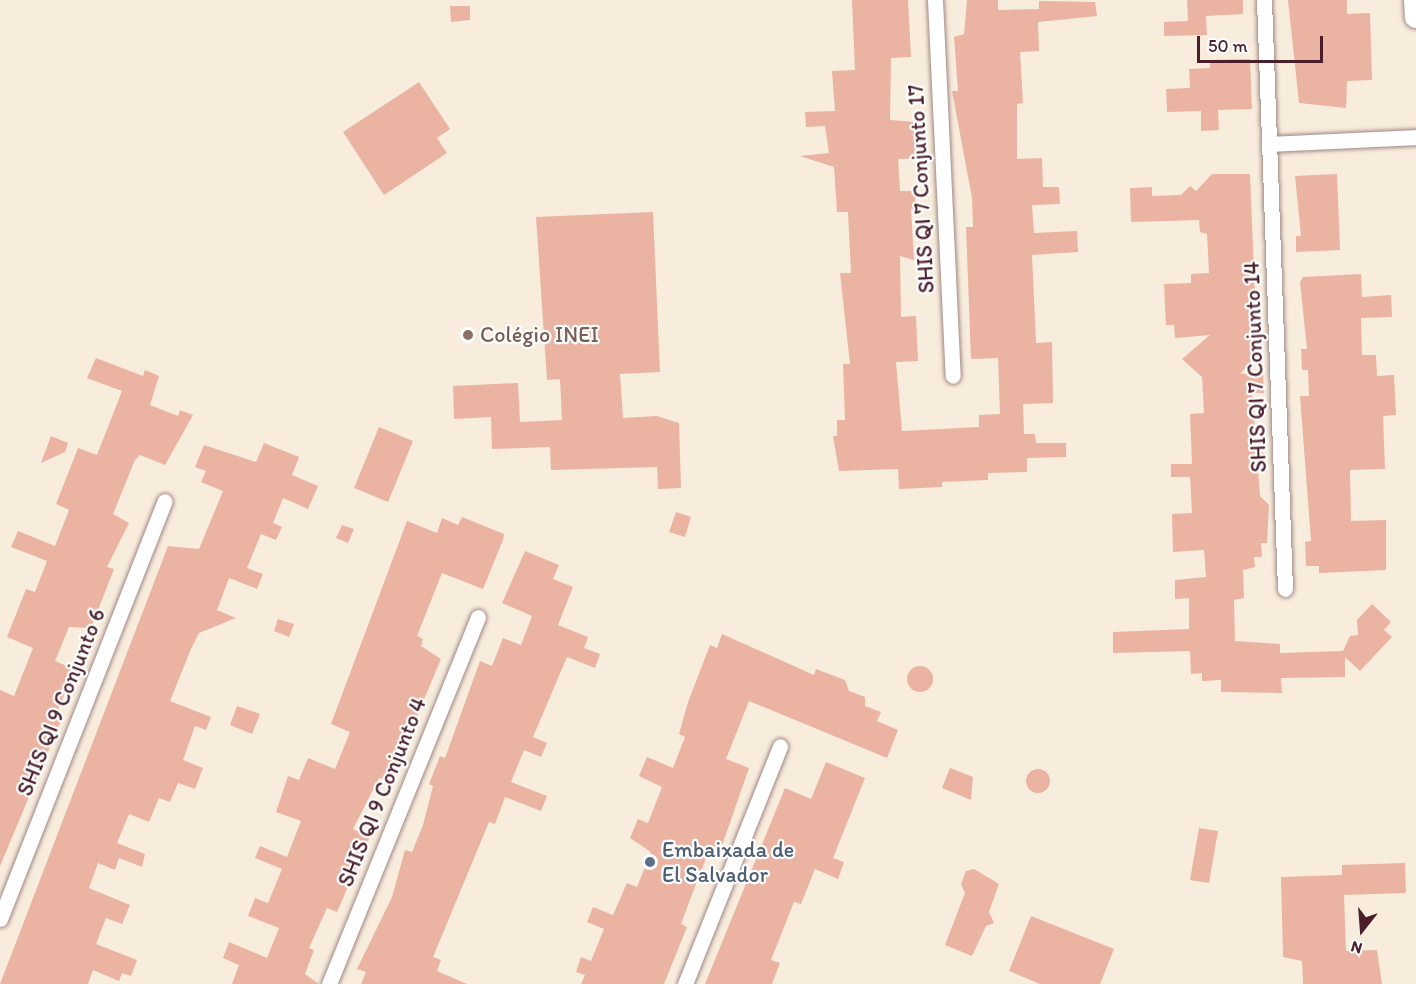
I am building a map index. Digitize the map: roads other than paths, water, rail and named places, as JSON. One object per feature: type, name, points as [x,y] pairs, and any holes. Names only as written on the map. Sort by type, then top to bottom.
[{"type":"street","name":"SHIS QI 7 Conjunto 17","points":[[935,0],[953,376]]},
{"type":"street","name":"SHIS QI 7 Conjunto 14","points":[[1264,0],[1285,589]]},
{"type":"street","points":[[1415,0],[1416,17]]},
{"type":"street","points":[[1270,144],[1416,137]]},
{"type":"street","name":"SHIS QI 9 Conjunto 6","points":[[0,919],[165,501]]},
{"type":"street","name":"SHIS QI 9 Conjunto 4","points":[[329,984],[478,616]]},
{"type":"street","points":[[684,984],[780,746]]},
{"type":"place","name":"Colégio INEI","points":[[468,335]]},
{"type":"place","name":"Embaixada de El Salvador","points":[[650,862]]}]
